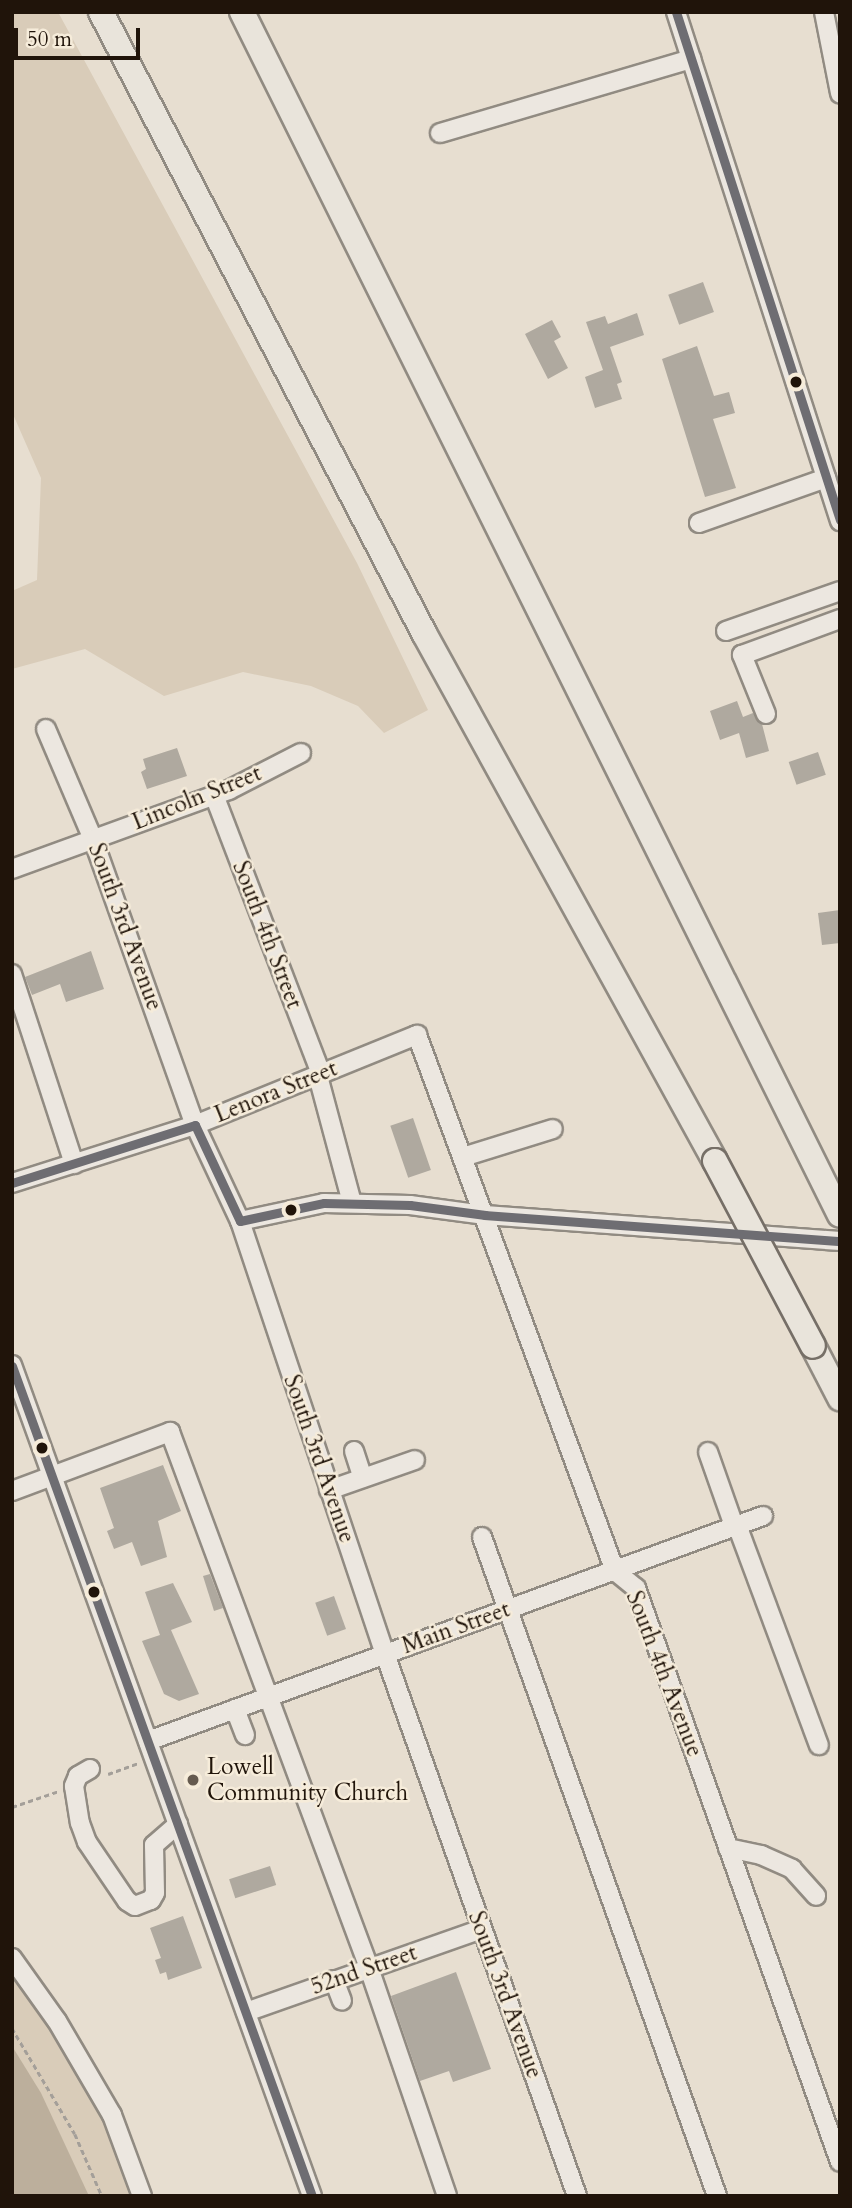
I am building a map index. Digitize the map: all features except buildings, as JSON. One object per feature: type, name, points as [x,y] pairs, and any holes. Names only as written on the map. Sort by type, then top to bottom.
[{"type":"highway","points":[[101,12],[424,633],[715,1161],[840,1398]]},
{"type":"highway","points":[[242,12],[840,1215]]},
{"type":"street","points":[[676,12],[840,521]]},
{"type":"street","points":[[824,12],[839,89]]},
{"type":"street","points":[[440,133],[691,59]]},
{"type":"street","points":[[699,523],[826,478]]},
{"type":"street","points":[[726,631],[840,590]]},
{"type":"street","points":[[766,714],[742,654],[840,619]]},
{"type":"street","name":"South 3rd Avenue","points":[[46,729],[93,839],[195,1125],[240,1221],[384,1654],[578,2196]]},
{"type":"street","name":"Lincoln Street","points":[[12,869],[214,795],[302,753]]},
{"type":"street","name":"South 4th Street","points":[[214,795],[319,1075],[352,1203]]},
{"type":"street","points":[[12,974],[74,1164]]},
{"type":"street","name":"Lenora Street","points":[[12,1183],[195,1125],[417,1035]]},
{"type":"street","name":"South 4th Avenue","points":[[417,1035],[615,1571],[636,1588],[840,2162]]},
{"type":"street","points":[[463,1157],[553,1129]]},
{"type":"street","points":[[240,1221],[324,1203],[352,1203],[840,1241]]},
{"type":"street","points":[[12,1365],[312,2196]]},
{"type":"street","points":[[12,1491],[51,1474],[170,1433],[369,1968],[447,2196]]},
{"type":"street","points":[[354,1451],[363,1478]]},
{"type":"street","points":[[708,1452],[819,1745]]},
{"type":"street","points":[[330,1490],[415,1460]]},
{"type":"street","name":"Main Street","points":[[148,1741],[763,1516]]},
{"type":"street","points":[[482,1537],[717,2196]]},
{"type":"street","points":[[235,1709],[245,1735]]},
{"type":"street","points":[[90,1769],[78,1776],[74,1786],[80,1823],[87,1842],[127,1901],[135,1906],[151,1900],[155,1893],[154,1845],[178,1824]]},
{"type":"street","points":[[728,1848],[761,1854],[792,1868],[816,1896]]},
{"type":"street","name":"52nd Street","points":[[246,2012],[482,1928]]},
{"type":"street","points":[[12,1958],[57,2021],[112,2115],[142,2196]]},
{"type":"street","points":[[334,1980],[342,2001]]},
{"type":"path","points":[[12,1807],[46,1796]]},
{"type":"path","points":[[12,2028],[14,2038],[75,2134],[102,2196]]},
{"type":"shaded area","points":[[12,12],[58,12],[357,563],[428,710],[384,733],[358,706],[311,686],[243,672],[164,696],[85,649],[12,669],[12,591],[37,580],[41,478],[12,412]]},
{"type":"shaded area","points":[[12,1958],[57,2021],[142,2196],[12,2196]]},
{"type":"shaded area","points":[[12,2046],[41,2093],[89,2196],[12,2196]]},
{"type":"transit line","points":[[676,12],[840,520]]},
{"type":"transit line","points":[[12,1183],[195,1125],[240,1221],[324,1203],[410,1205],[485,1215],[840,1241]]},
{"type":"transit line","points":[[12,1366],[312,2196]]},
{"type":"place","name":"Lowell Community Church","points":[[193,1780]]}]
